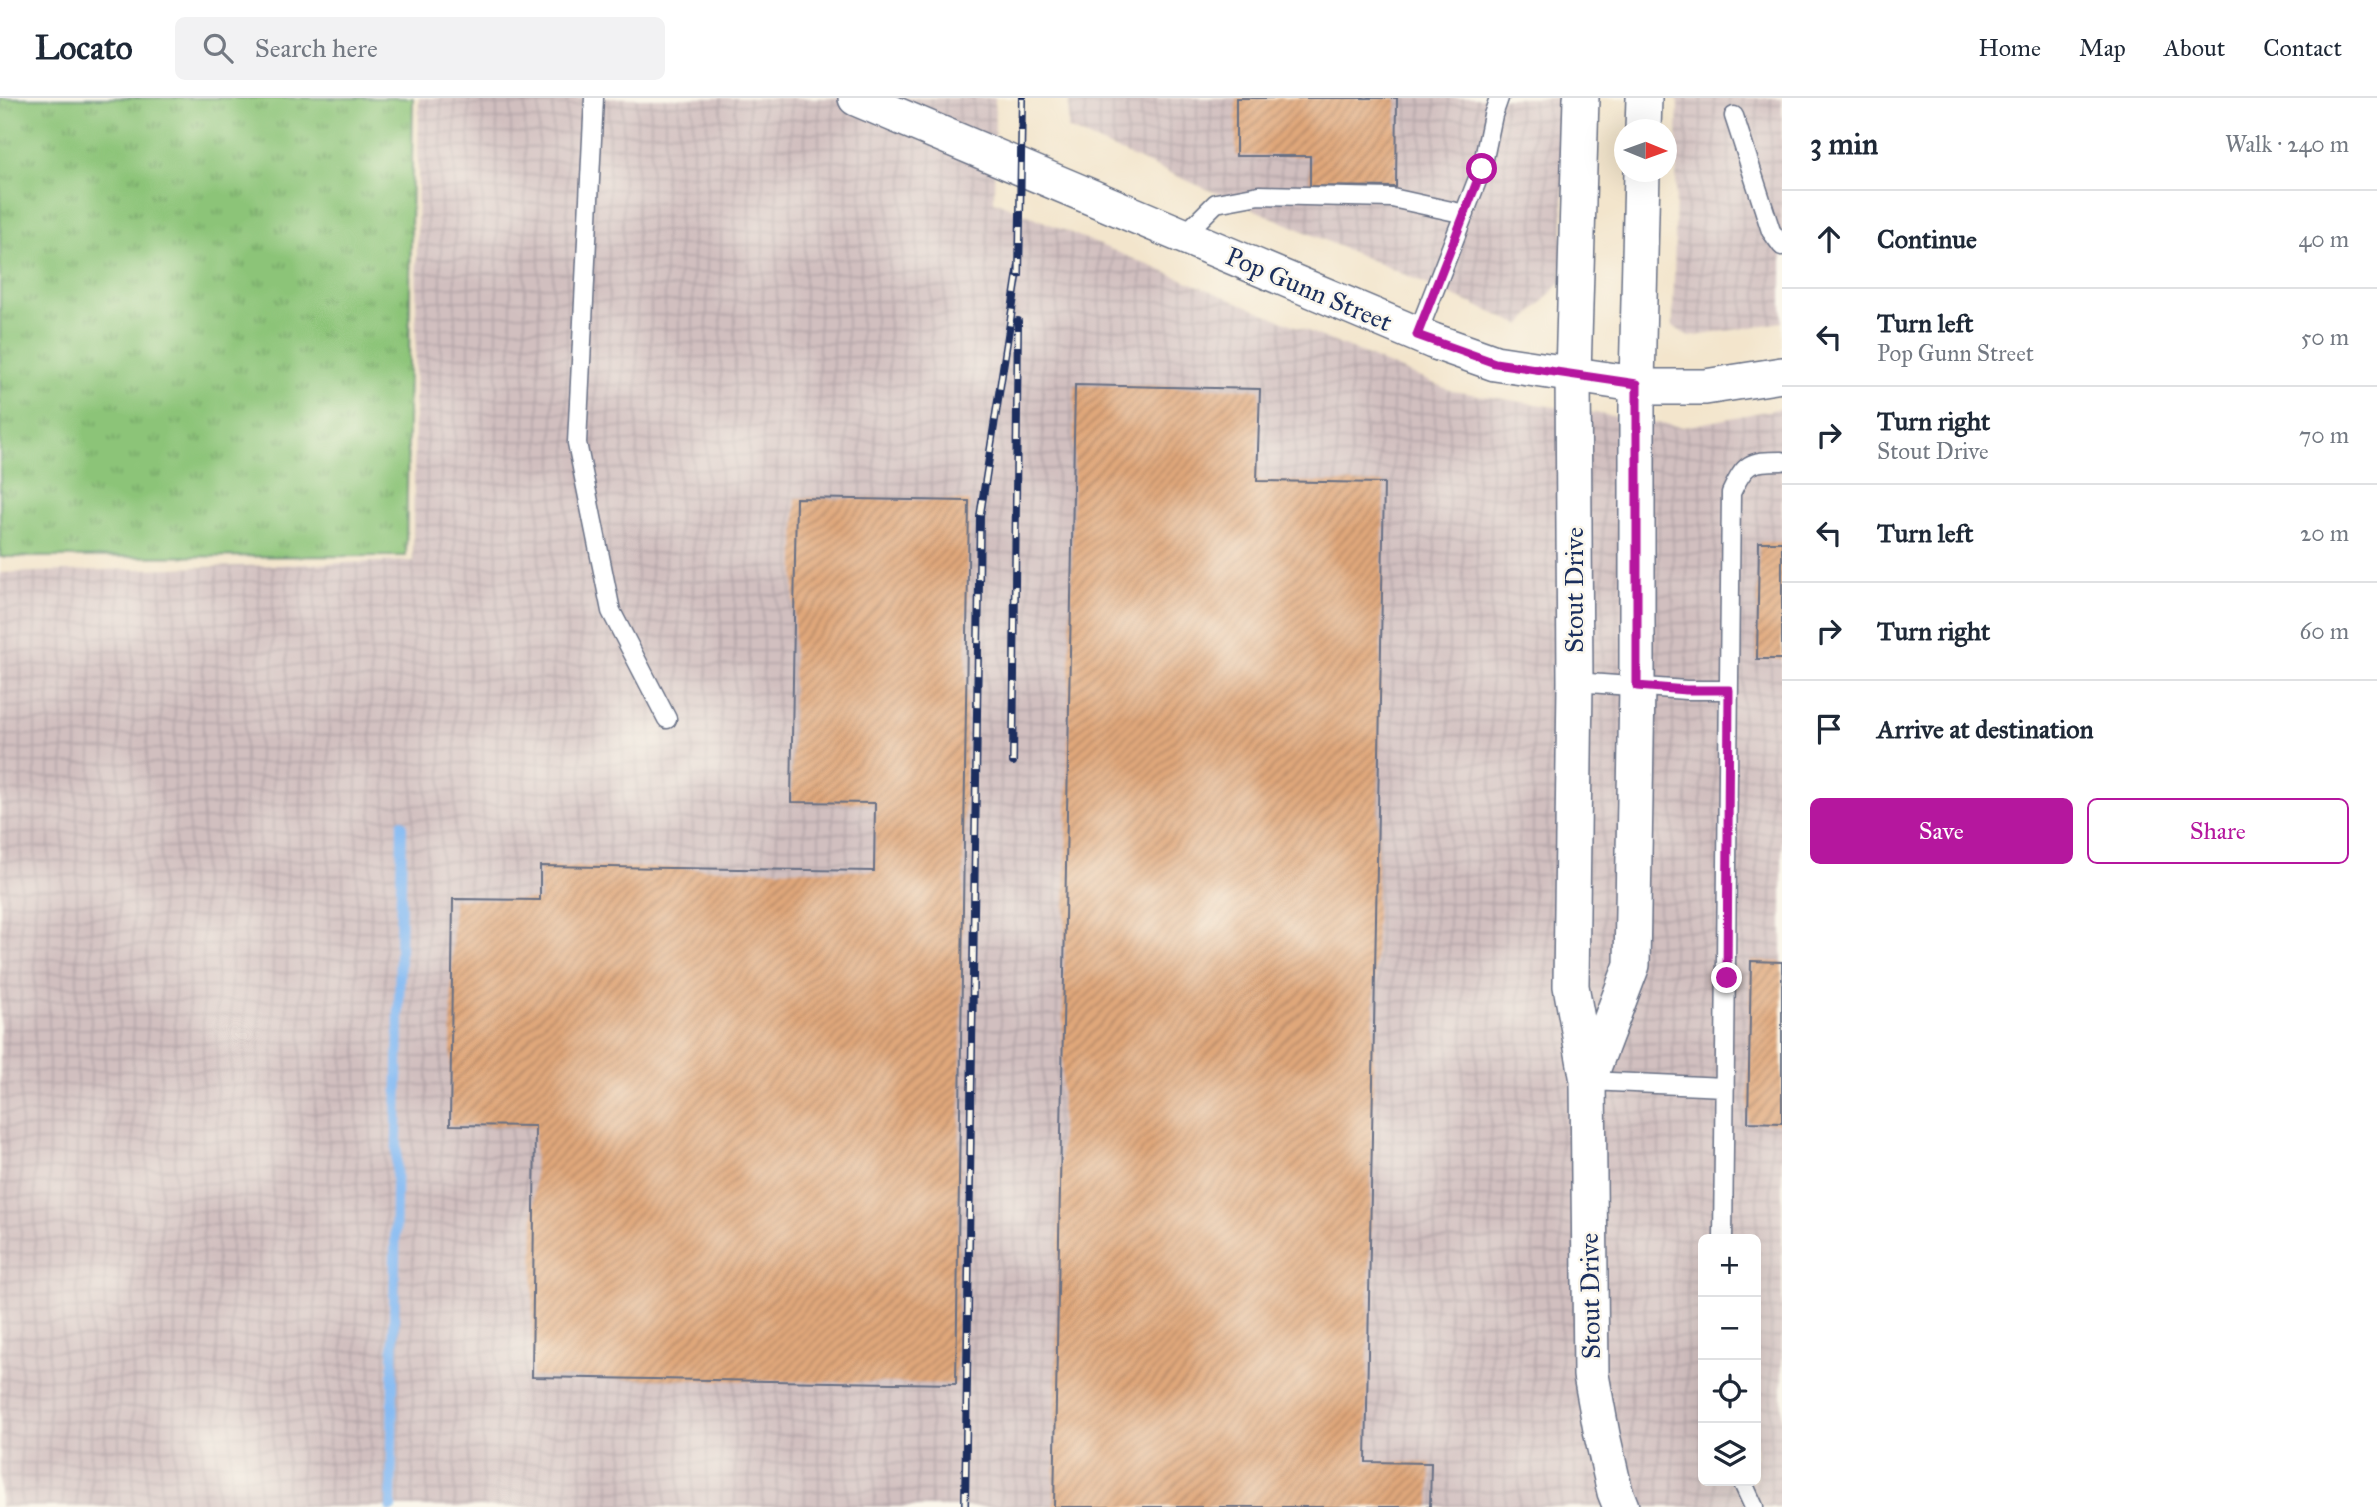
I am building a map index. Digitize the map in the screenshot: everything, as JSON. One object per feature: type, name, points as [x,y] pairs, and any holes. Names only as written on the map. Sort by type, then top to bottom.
[{"type":"street","name":"Pop Gunn Street","points":[[856,98],[1417,335],[1495,363],[1655,387],[1705,387],[1782,375]]},
{"type":"street","name":"Stout Drive","points":[[1581,98],[1573,374],[1575,682],[1572,986],[1588,1081],[1591,1375],[1602,1435],[1621,1507]]},
{"type":"street","points":[[1643,119],[1644,98]]},
{"type":"street","name":"Stout Drive","points":[[1588,1081],[1632,965],[1637,686],[1637,384],[1642,182]]},
{"type":"lane","points":[[594,98],[577,443],[611,611],[667,719]]},
{"type":"lane","points":[[1417,335],[1482,169],[1499,98]]},
{"type":"lane","points":[[1734,116],[1771,231],[1782,246]]},
{"type":"lane","points":[[1183,236],[1216,203],[1259,195],[1392,198],[1465,214]]},
{"type":"lane","points":[[1723,1234],[1731,493],[1741,471],[1759,461],[1782,461]]},
{"type":"lane","points":[[1575,682],[1686,690],[1729,690]]},
{"type":"lane","points":[[1588,1081],[1725,1087]]},
{"type":"lane","points":[[1744,1486],[1754,1507]]},
{"type":"shaded area","points":[[419,98],[995,98],[994,201],[1452,391],[1683,427],[1782,408],[1782,1507],[0,1507],[0,573],[413,561]]},
{"type":"shaded area","points":[[1069,98],[1565,98],[1562,281],[1521,325],[1068,129]]},
{"type":"shaded area","points":[[1678,98],[1782,98],[1782,322],[1689,337],[1673,326]]},
{"type":"green space","points":[[0,98],[413,98],[406,556],[0,557]]},
{"type":"building","points":[[1236,98],[1397,98],[1396,187],[1310,186],[1310,156],[1236,156]]},
{"type":"building","points":[[1075,385],[1260,389],[1257,481],[1384,483],[1366,1462],[1431,1463],[1430,1507],[1054,1507]]},
{"type":"building","points":[[796,498],[969,501],[956,1384],[532,1377],[535,1126],[450,1125],[453,899],[540,900],[540,866],[874,871],[875,803],[791,802]]},
{"type":"building","points":[[1759,542],[1782,542],[1782,659],[1757,659]]},
{"type":"building","points":[[1751,961],[1782,962],[1782,1123],[1748,1122]]},
{"type":"waterway","points":[[391,1507],[402,824]]},
{"type":"railway","points":[[1019,275],[1022,98]]},
{"type":"railway","points":[[965,1507],[980,516],[1019,265]]},
{"type":"railway","points":[[1013,762],[1018,321]]},
{"type":"route","points":[[1482,169],[1417,335],[1495,363],[1637,384],[1637,686],[1729,690],[1727,978]]}]
